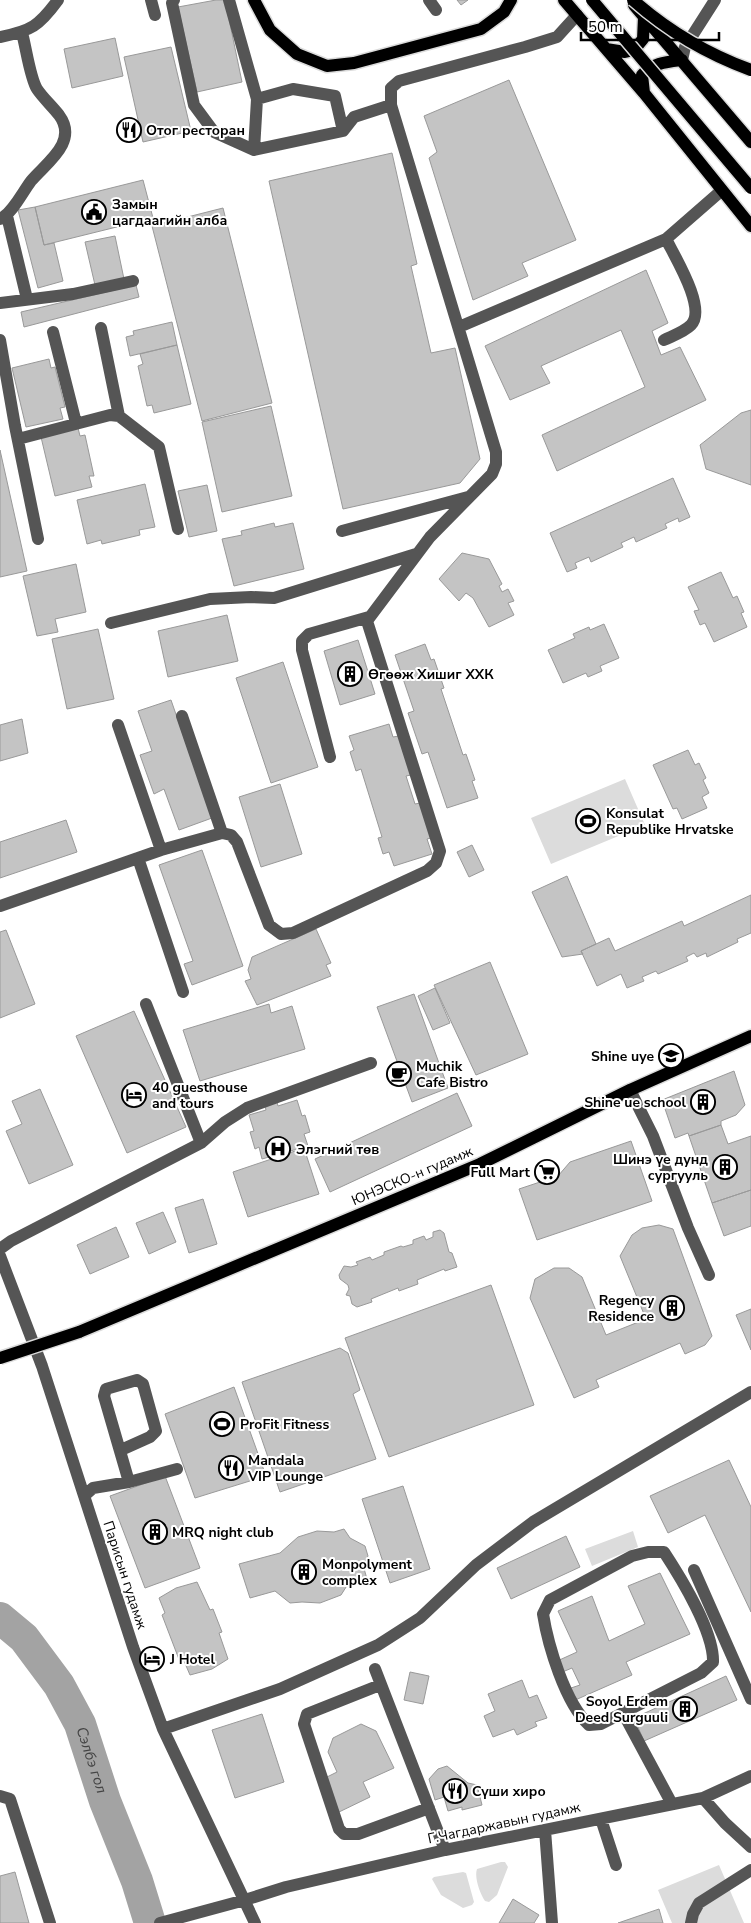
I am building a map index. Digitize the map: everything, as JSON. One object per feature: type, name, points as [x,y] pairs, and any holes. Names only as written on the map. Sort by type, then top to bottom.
[{"type":"main road","points":[[254,0],[270,30],[297,54],[327,66],[354,63],[481,29],[504,12],[511,0]]},
{"type":"main road","points":[[564,0],[644,93],[751,226]]},
{"type":"main road","points":[[592,0],[751,188]]},
{"type":"main road","points":[[632,0],[644,17],[751,142]]},
{"type":"main road","points":[[632,0],[657,22],[696,46],[751,70]]},
{"type":"main road","points":[[606,49],[625,52],[634,50],[643,39],[644,17]]},
{"type":"main road","points":[[644,93],[642,75],[649,68],[663,63],[682,60]]},
{"type":"main road","name":"ЮНЭСКО-н гудамж","points":[[0,1358],[79,1332],[480,1164],[630,1090],[751,1036]]},
{"type":"street","points":[[0,38],[30,30],[47,15],[58,0]]},
{"type":"street","points":[[151,0],[155,15]]},
{"type":"street","points":[[174,0],[172,3],[194,105],[214,132],[254,150],[343,131],[354,117],[391,105]]},
{"type":"street","points":[[229,0],[258,99],[254,150]]},
{"type":"street","points":[[682,60],[685,47],[715,0]]},
{"type":"street","points":[[0,906],[161,850],[222,832],[231,835],[237,842],[269,925],[281,934],[293,934],[427,871],[436,864],[440,851],[367,621],[430,537],[492,474],[496,464],[496,452],[391,105],[391,88],[399,82],[556,37],[577,15]]},
{"type":"street","points":[[22,33],[36,87],[60,116],[64,124],[65,134],[62,145],[54,158],[37,174],[3,217],[27,299]]},
{"type":"street","points":[[258,99],[293,89],[335,96],[343,131]]},
{"type":"street","points":[[459,327],[666,239],[721,190]]},
{"type":"street","points":[[664,340],[692,325],[696,315],[696,304],[690,288],[666,239]]},
{"type":"street","points":[[0,303],[72,294],[132,281]]},
{"type":"street","points":[[100,328],[118,416]]},
{"type":"street","points":[[53,332],[76,423]]},
{"type":"street","points":[[0,340],[38,539]]},
{"type":"street","points":[[18,438],[110,415],[118,416],[159,447],[178,529]]},
{"type":"street","points":[[342,531],[468,497]]},
{"type":"street","points":[[111,623],[210,599],[274,598],[416,554]]},
{"type":"street","points":[[330,757],[302,650],[302,641],[310,634],[369,617]]},
{"type":"street","points":[[182,716],[222,832]]},
{"type":"street","points":[[118,725],[161,850]]},
{"type":"street","points":[[138,858],[183,992]]},
{"type":"street","points":[[146,1004],[201,1143]]},
{"type":"street","points":[[0,1249],[11,1241],[201,1143],[225,1122],[247,1108],[371,1063]]},
{"type":"street","points":[[630,1090],[653,1136],[688,1228],[709,1275]]},
{"type":"street","name":"Парисын гудамж","points":[[0,1256],[42,1366],[132,1647],[163,1729],[245,1900],[254,1923]]},
{"type":"street","points":[[120,1450],[150,1437],[156,1431],[143,1384],[137,1380],[106,1389],[104,1396],[129,1482]]},
{"type":"street","points":[[163,1729],[280,1689],[378,1644],[420,1618],[476,1565],[533,1522],[751,1392]]},
{"type":"street","points":[[84,1496],[93,1488],[129,1482],[176,1469]]},
{"type":"street","points":[[648,1552],[664,1552],[682,1581],[711,1642],[714,1662],[701,1673],[623,1713],[601,1724],[589,1725],[583,1719],[576,1709],[554,1661],[543,1614],[550,1600],[632,1556],[648,1552]]},
{"type":"street","points":[[694,1570],[751,1699]]},
{"type":"street","points":[[375,1669],[445,1850]]},
{"type":"street","points":[[380,1685],[307,1714],[304,1724],[339,1829],[344,1834],[358,1834],[428,1808]]},
{"type":"street","points":[[623,1713],[672,1804]]},
{"type":"street","name":"Г.Чагдаржавын гудамж","points":[[160,1923],[245,1900],[286,1886],[445,1850],[703,1798],[751,1776]]},
{"type":"street","points":[[0,1796],[10,1799],[50,1923]]},
{"type":"street","points":[[703,1798],[725,1823],[751,1847]]},
{"type":"street","points":[[601,1819],[616,1865]]},
{"type":"street","points":[[545,1830],[552,1923]]},
{"type":"street","points":[[691,1923],[693,1914],[699,1904],[751,1870]]},
{"type":"shaded area","name":"Konsulat Republike Hrvatske","points":[[625,779],[645,825],[551,864],[531,818]]},
{"type":"shaded area","points":[[633,1531],[638,1547],[592,1566],[585,1549]]},
{"type":"shaded area","points":[[505,1862],[508,1867],[497,1895],[489,1902],[485,1901],[478,1885],[477,1869]]},
{"type":"shaded area","points":[[719,1865],[744,1923],[672,1923],[658,1890]]},
{"type":"shaded area","points":[[466,1873],[474,1902],[472,1905],[463,1908],[441,1895],[432,1879],[434,1877]]},
{"type":"building","points":[[225,0],[242,82],[197,92],[178,7]]},
{"type":"building","points":[[457,0],[468,0],[461,5]]},
{"type":"building","points":[[115,38],[123,76],[72,88],[64,49]]},
{"type":"building","points":[[171,47],[191,131],[143,142],[124,57]]},
{"type":"building","points":[[509,80],[576,240],[522,263],[528,276],[473,300],[429,158],[437,152],[424,116]]},
{"type":"building","points":[[392,153],[417,264],[411,266],[431,353],[455,348],[480,459],[460,483],[343,509],[269,181]]},
{"type":"building","name":"Замын цагдаагийн алба","points":[[143,180],[153,218],[44,245],[35,207]]},
{"type":"building","points":[[35,207],[44,245],[54,243],[63,281],[38,288],[18,210]]},
{"type":"building","points":[[223,208],[272,403],[202,421],[152,226]]},
{"type":"building","points":[[115,236],[124,279],[95,285],[85,242]]},
{"type":"building","points":[[646,270],[668,323],[652,331],[661,355],[680,347],[706,400],[557,471],[542,435],[645,387],[621,330],[541,366],[550,383],[510,400],[485,346]]},
{"type":"building","points":[[136,285],[139,297],[24,327],[21,312]]},
{"type":"building","points":[[172,322],[177,345],[130,356],[126,337],[134,335],[133,331]]},
{"type":"building","points":[[177,345],[191,404],[154,413],[152,405],[147,406],[138,366],[143,364],[140,354]]},
{"type":"building","points":[[49,359],[51,368],[55,367],[65,407],[60,408],[63,419],[26,427],[12,368]]},
{"type":"building","points":[[271,406],[292,496],[222,512],[202,422]]},
{"type":"building","points":[[751,410],[751,485],[706,469],[700,445],[741,413]]},
{"type":"building","points":[[78,428],[80,436],[85,435],[94,476],[89,476],[92,487],[55,496],[41,437]]},
{"type":"building","points":[[0,450],[27,571],[0,577]]},
{"type":"building","points":[[673,478],[690,517],[679,522],[678,518],[665,524],[667,528],[636,542],[634,537],[621,543],[623,547],[591,562],[589,557],[575,563],[577,568],[567,572],[550,533]]},
{"type":"building","points":[[145,484],[155,527],[139,530],[140,535],[102,544],[101,540],[87,544],[77,500]]},
{"type":"building","points":[[207,485],[217,531],[189,537],[178,491]]},
{"type":"building","points":[[274,523],[275,527],[293,523],[304,569],[234,586],[222,539],[242,535],[241,531]]},
{"type":"building","points":[[462,553],[489,559],[502,584],[499,586],[502,592],[508,589],[514,601],[508,603],[514,615],[489,627],[473,598],[466,593],[459,601],[439,579]]},
{"type":"building","points":[[76,564],[86,612],[55,619],[58,632],[37,636],[23,576]]},
{"type":"building","points":[[721,572],[733,598],[737,596],[744,612],[741,613],[747,627],[714,642],[705,623],[700,625],[694,611],[699,610],[688,587]]},
{"type":"building","points":[[227,615],[238,661],[168,677],[158,631]]},
{"type":"building","points":[[604,624],[619,658],[600,666],[602,671],[588,677],[586,673],[563,683],[548,650],[575,638],[573,634],[589,627],[590,630]]},
{"type":"building","points":[[98,629],[114,699],[67,709],[52,639]]},
{"type":"building","name":"Өгөөж Хишиг ХХК","points":[[358,640],[375,694],[340,705],[324,651]]},
{"type":"building","points":[[425,644],[431,660],[434,659],[444,688],[441,689],[463,755],[466,754],[475,780],[472,781],[478,798],[447,808],[428,752],[422,754],[408,713],[414,711],[395,655]]},
{"type":"building","points":[[283,662],[318,767],[271,783],[236,678]]},
{"type":"building","points":[[171,700],[212,818],[179,830],[164,789],[154,794],[140,755],[152,751],[138,711]]},
{"type":"building","points":[[22,719],[28,753],[0,761],[0,725]]},
{"type":"building","points":[[389,724],[393,737],[399,736],[411,775],[406,776],[415,804],[420,803],[431,838],[427,839],[432,854],[394,866],[389,852],[383,854],[378,838],[382,837],[361,769],[356,771],[350,752],[354,750],[349,736]]},
{"type":"building","points":[[688,750],[695,765],[699,763],[706,778],[703,780],[709,793],[702,797],[707,808],[682,819],[677,808],[673,809],[653,765]]},
{"type":"building","points":[[280,784],[302,854],[261,867],[239,797]]},
{"type":"building","points":[[66,820],[77,852],[0,878],[0,842]]},
{"type":"building","points":[[472,845],[484,870],[469,877],[457,852]]},
{"type":"building","points":[[202,850],[243,966],[192,985],[184,964],[193,961],[159,865]]},
{"type":"building","points":[[567,876],[596,944],[581,951],[583,954],[562,957],[532,892]]},
{"type":"building","points":[[751,895],[751,933],[737,939],[738,942],[707,957],[706,953],[697,957],[694,953],[686,957],[688,961],[658,974],[656,971],[642,977],[644,981],[627,988],[621,974],[597,986],[581,951],[609,938],[615,951],[682,921],[684,926]]},
{"type":"building","points":[[316,929],[331,963],[326,965],[331,976],[257,1005],[245,981],[251,979],[248,970],[252,957]]},
{"type":"building","points":[[6,930],[35,1004],[0,1018],[0,932]]},
{"type":"building","points":[[490,962],[528,1054],[476,1075],[434,985]]},
{"type":"building","points":[[435,988],[450,1023],[433,1030],[418,996]]},
{"type":"building","points":[[414,994],[448,1088],[412,1102],[377,1007]]},
{"type":"building","points":[[269,1004],[271,1013],[292,1006],[305,1049],[200,1081],[183,1030]]},
{"type":"building","points":[[134,1011],[186,1127],[127,1153],[76,1036]]},
{"type":"building","name":"Shine ue school","points":[[734,1071],[745,1105],[736,1115],[721,1121],[721,1125],[689,1136],[688,1133],[675,1138],[662,1100]]},
{"type":"building","points":[[40,1089],[73,1165],[29,1184],[6,1131],[22,1124],[12,1101]]},
{"type":"building","points":[[457,1093],[472,1126],[330,1192],[315,1159]]},
{"type":"building","points":[[297,1100],[302,1116],[305,1115],[310,1132],[304,1134],[308,1146],[262,1159],[259,1147],[255,1149],[250,1132],[254,1131],[249,1115],[266,1110],[265,1106],[277,1102],[278,1106]]},
{"type":"building","name":"Шинэ үе дунд сургууль","points":[[721,1125],[728,1144],[751,1136],[751,1190],[712,1203],[689,1136]]},
{"type":"building","points":[[631,1141],[652,1201],[537,1240],[519,1189],[558,1176],[570,1162]]},
{"type":"building","points":[[304,1148],[319,1194],[248,1217],[233,1172]]},
{"type":"building","points":[[751,1190],[751,1226],[724,1236],[712,1203]]},
{"type":"building","points":[[203,1199],[217,1244],[189,1253],[175,1208]]},
{"type":"building","points":[[163,1212],[176,1242],[149,1254],[136,1223]]},
{"type":"building","name":"Regency Residence","points":[[659,1225],[673,1229],[712,1336],[705,1345],[685,1354],[680,1343],[596,1380],[599,1387],[574,1398],[530,1298],[535,1279],[554,1268],[569,1268],[582,1277],[606,1335],[646,1319],[620,1256],[632,1235],[642,1228]]},
{"type":"building","points":[[116,1227],[129,1257],[90,1274],[77,1245]]},
{"type":"building","points":[[440,1230],[444,1233],[449,1252],[452,1253],[457,1267],[445,1271],[444,1269],[417,1280],[418,1284],[399,1291],[398,1288],[371,1299],[372,1302],[357,1307],[352,1304],[350,1296],[346,1295],[349,1289],[348,1285],[340,1279],[339,1275],[344,1266],[358,1265],[356,1262],[370,1257],[372,1260],[384,1255],[384,1252],[413,1244],[413,1240],[424,1236],[426,1240],[433,1237],[433,1232]]},
{"type":"building","points":[[491,1285],[534,1405],[389,1457],[345,1338]]},
{"type":"building","points":[[751,1309],[751,1350],[736,1315]]},
{"type":"building","points":[[340,1348],[348,1353],[360,1390],[353,1394],[376,1459],[280,1492],[242,1382]]},
{"type":"building","points":[[234,1387],[266,1476],[195,1498],[165,1414]]},
{"type":"building","points":[[729,1460],[751,1507],[751,1612],[705,1515],[668,1533],[650,1496]]},
{"type":"building","name":"MRQ night club","points":[[165,1476],[200,1568],[145,1588],[110,1496]]},
{"type":"building","points":[[403,1486],[430,1569],[390,1583],[362,1499]]},
{"type":"building","name":"Monpolyment complex","points":[[344,1529],[350,1538],[365,1546],[368,1556],[363,1565],[367,1579],[348,1584],[341,1595],[320,1603],[290,1603],[275,1591],[250,1598],[239,1564],[280,1553],[298,1537],[317,1531],[334,1532]]},
{"type":"building","points":[[566,1536],[580,1567],[511,1599],[497,1568]]},
{"type":"building","points":[[660,1573],[690,1634],[626,1662],[632,1675],[573,1701],[568,1689],[580,1685],[572,1668],[560,1673],[555,1662],[577,1652],[558,1611],[592,1596],[609,1641],[645,1624],[628,1586]]},
{"type":"building","points":[[197,1582],[210,1610],[213,1609],[222,1632],[219,1633],[228,1659],[212,1669],[190,1675],[184,1661],[180,1662],[162,1615],[165,1613],[159,1598],[176,1588]]},
{"type":"building","points":[[410,1672],[429,1676],[423,1704],[404,1700]]},
{"type":"building","name":"Soyol Erdem Deed Surguuli","points":[[726,1676],[737,1700],[644,1741],[634,1718]]},
{"type":"building","points":[[522,1680],[529,1698],[537,1695],[547,1718],[535,1722],[537,1726],[517,1735],[514,1729],[493,1737],[484,1716],[495,1711],[488,1694]]},
{"type":"building","points":[[262,1714],[284,1782],[235,1798],[212,1730]]},
{"type":"building","points":[[361,1724],[376,1731],[394,1768],[363,1782],[370,1797],[339,1812],[323,1779],[337,1772],[328,1752],[333,1738]]},
{"type":"building","name":"Сүши хиро","points":[[447,1766],[468,1783],[477,1785],[482,1805],[462,1810],[462,1807],[448,1811],[444,1797],[435,1800],[429,1779],[438,1769]]},
{"type":"building","points":[[15,1872],[29,1923],[0,1923],[0,1876]]},
{"type":"building","points":[[513,1899],[539,1915],[534,1923],[499,1923]]},
{"type":"building","points":[[659,1909],[663,1923],[618,1923]]},
{"type":"waterway","name":"Сэлбэ гол","points":[[0,1618],[24,1638],[59,1685],[80,1724],[105,1801],[137,1881],[150,1923]]},
{"type":"place","name":"Отог ресторан","points":[[129,130]]},
{"type":"place","name":"Замын цагдаагийн алба","points":[[94,212]]},
{"type":"place","name":"Өгөөж Хишиг ХХК","points":[[350,674]]},
{"type":"place","name":"Konsulat Republike Hrvatske","points":[[588,821]]},
{"type":"place","name":"Shine uye","points":[[671,1056]]},
{"type":"place","name":"Muchik Cafe Bistro","points":[[399,1074]]},
{"type":"place","name":"40 guesthouse and tours","points":[[134,1095]]},
{"type":"place","name":"Shine ue school","points":[[703,1102]]},
{"type":"place","name":"Элэгний төв","points":[[278,1149]]},
{"type":"place","name":"Шинэ үе дунд сургууль","points":[[725,1167]]},
{"type":"place","name":"Full Mart","points":[[547,1172]]},
{"type":"place","name":"Regency Residence","points":[[672,1308]]},
{"type":"place","name":"ProFit Fitness","points":[[222,1424]]},
{"type":"place","name":"Mandala VIP Lounge","points":[[231,1468]]},
{"type":"place","name":"MRQ night club","points":[[155,1532]]},
{"type":"place","name":"Monpolyment complex","points":[[304,1572]]},
{"type":"place","name":"J Hotel","points":[[152,1659]]},
{"type":"place","name":"Soyol Erdem Deed Surguuli","points":[[685,1709]]},
{"type":"place","name":"Сүши хиро","points":[[455,1791]]}]
